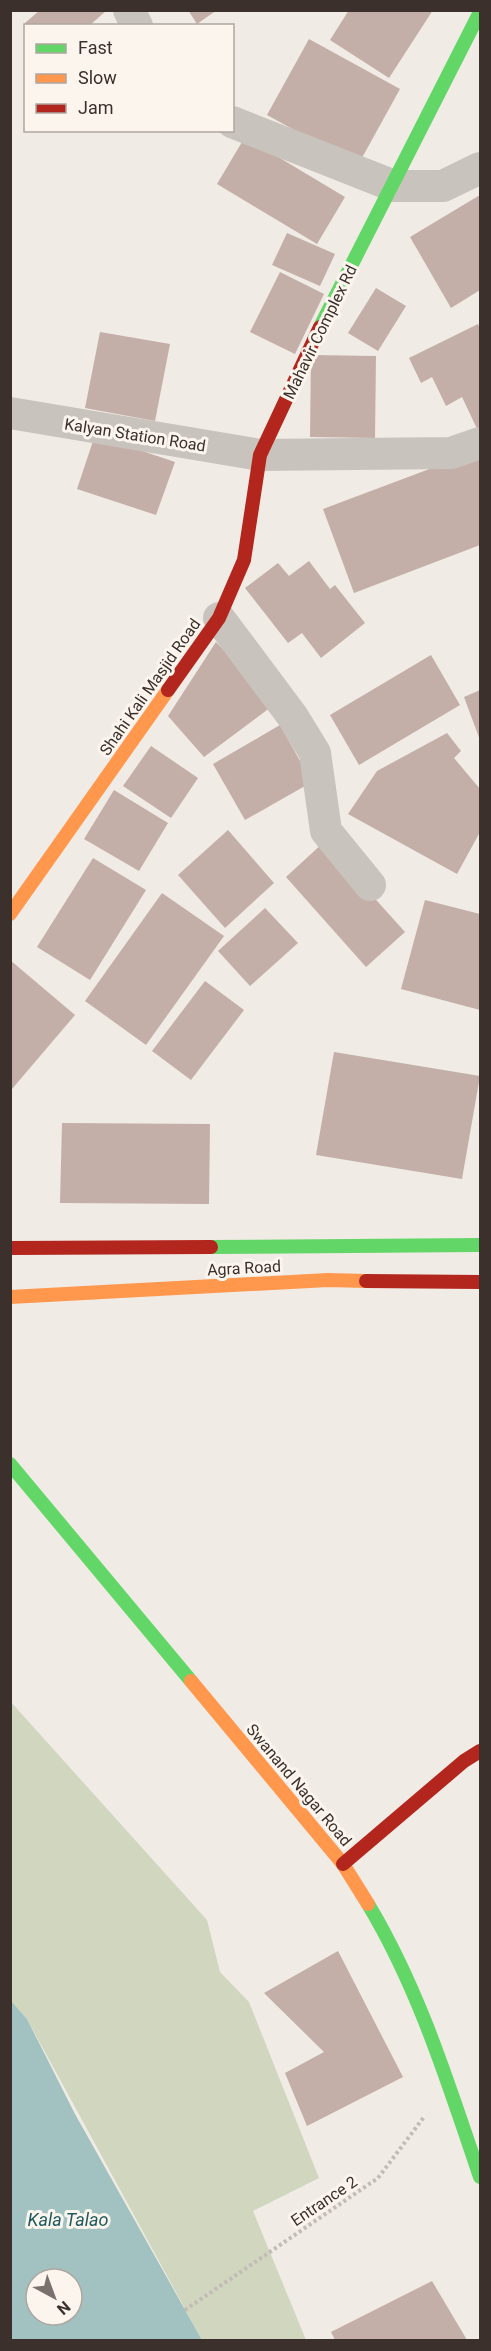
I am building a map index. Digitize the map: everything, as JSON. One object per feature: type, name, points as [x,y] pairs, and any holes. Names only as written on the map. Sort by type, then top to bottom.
[{"type":"main road","name":"Mahavir Complex Rd","points":[[260,455],[312,344],[394,186],[480,12]]},
{"type":"main road","name":"Shahi Kali Masjid Road","points":[[10,914],[219,618],[244,560],[260,455]]},
{"type":"main road","name":"Agra Road","points":[[10,1248],[480,1245]]},
{"type":"main road","name":"Agra Road","points":[[10,1297],[328,1280],[480,1282]]},
{"type":"main road","name":"Swanand Nagar Road","points":[[10,1464],[343,1864],[390,1941],[428,2025],[450,2083],[480,2177]]},
{"type":"main road","points":[[343,1864],[464,1761],[480,1751]]},
{"type":"street","points":[[129,10],[136,24]]},
{"type":"street","points":[[234,123],[394,186],[443,186],[480,168]]},
{"type":"street","name":"Kalyan Station Road","points":[[10,413],[260,455]]},
{"type":"street","points":[[260,455],[451,453],[480,443]]},
{"type":"street","points":[[219,618],[293,717],[315,753],[326,831],[370,885]]},
{"type":"path","name":"Entrance 2","points":[[185,2310],[378,2178],[450,2083]]},
{"type":"green space","points":[[10,1701],[207,1920],[220,1972],[249,2002],[319,2178],[253,2211],[306,2340],[202,2340],[27,2019],[11,2001]]},
{"type":"water","name":"Kala Talao","points":[[11,2001],[27,2019],[75,2114],[202,2340],[11,2340]]},
{"type":"building","points":[[40,10],[107,10],[91,24],[25,23]]},
{"type":"building","points":[[188,10],[217,10],[197,24]]},
{"type":"building","points":[[349,10],[433,10],[389,78],[330,40]]},
{"type":"building","points":[[309,39],[400,89],[358,165],[267,115]]},
{"type":"building","points":[[245,137],[345,197],[317,244],[217,184]]},
{"type":"building","points":[[480,195],[480,290],[451,308],[410,237]]},
{"type":"building","points":[[287,233],[335,254],[320,286],[272,265]]},
{"type":"building","points":[[280,272],[324,294],[295,354],[250,332]]},
{"type":"building","points":[[376,288],[406,306],[378,351],[348,333]]},
{"type":"building","points":[[478,324],[480,329],[480,435],[462,397],[446,406],[432,377],[421,383],[409,358]]},
{"type":"building","points":[[100,332],[170,344],[155,421],[85,408]]},
{"type":"building","points":[[311,355],[376,356],[375,438],[310,437]]},
{"type":"building","points":[[95,435],[175,462],[156,515],[77,489]]},
{"type":"building","points":[[480,450],[480,545],[354,593],[323,509]]},
{"type":"building","points":[[309,561],[330,589],[335,585],[365,623],[321,658],[302,633],[288,643],[245,588],[278,563],[289,576]]},
{"type":"building","points":[[216,642],[275,704],[204,757],[168,716]]},
{"type":"building","points":[[431,655],[460,705],[359,765],[330,715]]},
{"type":"building","points":[[480,690],[480,740],[464,697]]},
{"type":"building","points":[[280,725],[312,782],[245,820],[213,764]]},
{"type":"building","points":[[447,733],[461,751],[454,758],[480,789],[480,832],[457,874],[348,814],[377,771]]},
{"type":"building","points":[[151,746],[198,778],[171,818],[123,786]]},
{"type":"building","points":[[114,790],[168,823],[139,871],[84,839]]},
{"type":"building","points":[[228,830],[274,883],[225,928],[178,875]]},
{"type":"building","points":[[324,842],[405,932],[366,967],[286,877]]},
{"type":"building","points":[[93,858],[146,890],[90,980],[37,947]]},
{"type":"building","points":[[162,893],[224,936],[146,1045],[85,1001]]},
{"type":"building","points":[[425,900],[480,914],[480,1010],[401,989]]},
{"type":"building","points":[[265,908],[298,943],[250,986],[218,951]]},
{"type":"building","points":[[10,960],[75,1015],[12,1089],[10,1088]]},
{"type":"building","points":[[205,981],[244,1010],[191,1080],[152,1051]]},
{"type":"building","points":[[334,1052],[480,1076],[462,1179],[316,1155]]},
{"type":"building","points":[[62,1123],[210,1124],[209,1204],[60,1203]]},
{"type":"building","points":[[338,1951],[403,2077],[307,2126],[285,2073],[324,2052],[264,1993]]},
{"type":"building","points":[[432,2281],[467,2340],[335,2340],[331,2332]]},
{"type":"traffic: fast","points":[[320,327],[480,12]]},
{"type":"traffic: fast","points":[[211,1247],[480,1245]]},
{"type":"traffic: fast","points":[[10,1464],[191,1681]]},
{"type":"traffic: fast","points":[[368,1904],[403,1969],[431,2037],[480,2177]]},
{"type":"traffic: slow","points":[[10,914],[168,690]]},
{"type":"traffic: slow","points":[[10,1297],[328,1280],[366,1281]]},
{"type":"traffic: slow","points":[[191,1681],[343,1864],[368,1904]]},
{"type":"traffic: jam","points":[[168,690],[219,618],[244,560],[260,455],[320,327]]},
{"type":"traffic: jam","points":[[10,1248],[211,1247]]},
{"type":"traffic: jam","points":[[366,1281],[480,1282]]},
{"type":"traffic: jam","points":[[343,1864],[464,1761],[480,1751]]}]
